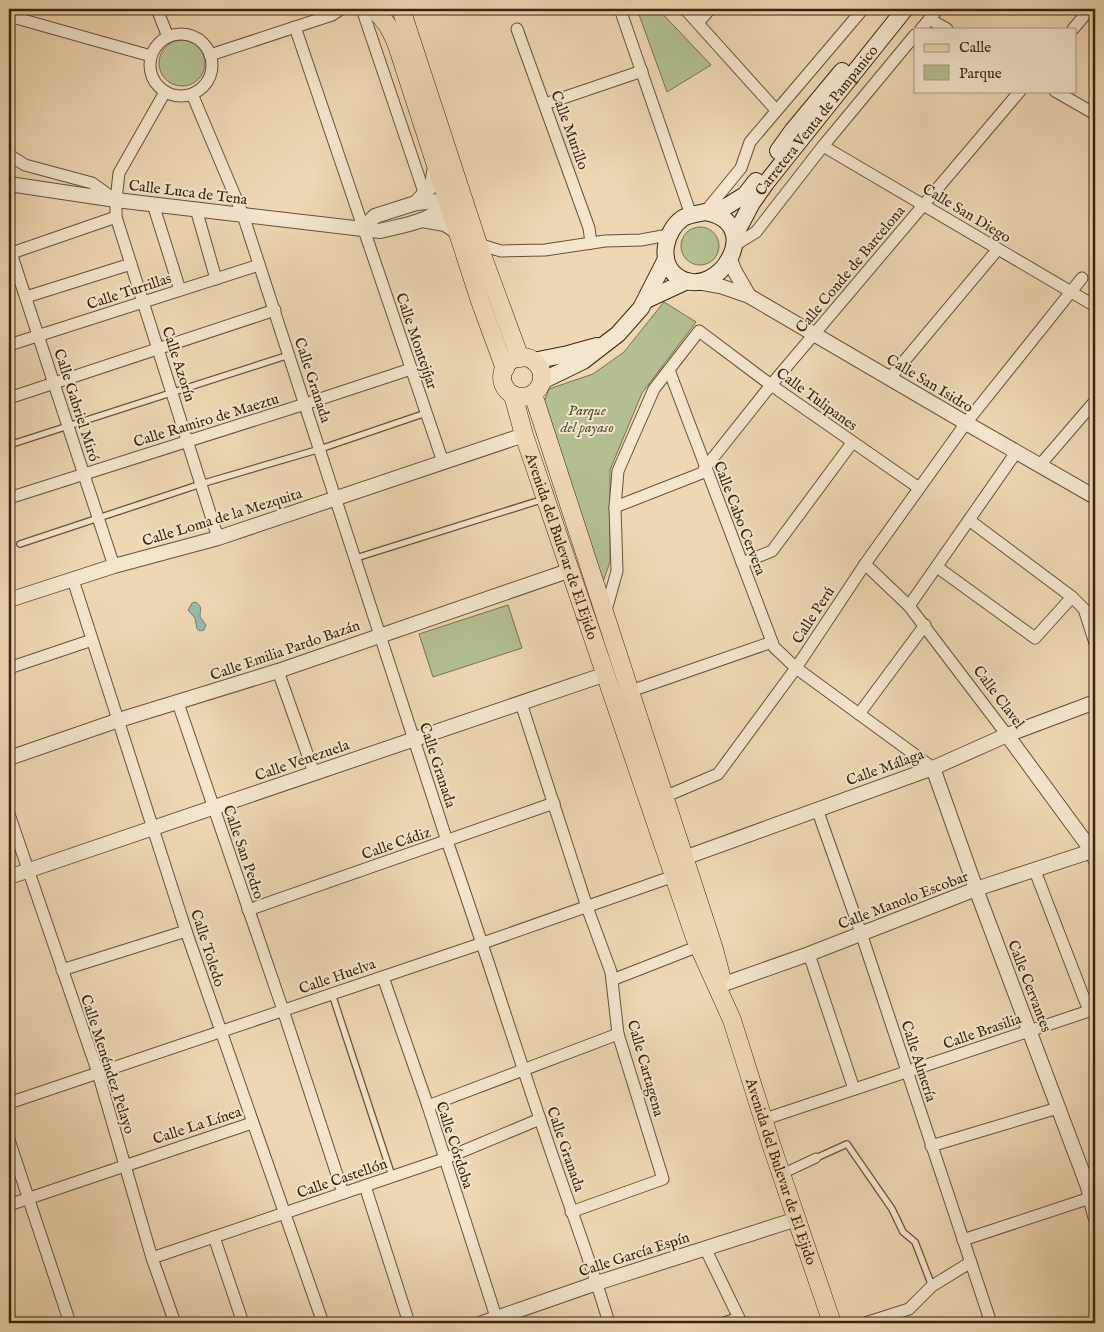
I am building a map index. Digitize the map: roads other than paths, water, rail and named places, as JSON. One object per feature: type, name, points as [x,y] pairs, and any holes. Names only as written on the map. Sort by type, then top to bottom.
[{"type":"main road","name":"Avenida del Bulevar de El Ejido","points":[[373,9],[389,26],[397,45],[447,203],[505,369],[503,381],[508,391],[513,395],[524,435],[606,674],[622,694],[664,796],[714,949],[732,1020],[832,1323]]},
{"type":"main road","name":"Avenida del Bulevar de El Ejido","points":[[401,9],[478,244],[527,359],[540,370],[537,388],[604,616],[622,694],[674,876],[698,946],[732,1020]]},
{"type":"main road","name":"Carretera Venta de Pampanico","points":[[704,214],[745,195],[765,172],[793,130],[817,100],[896,9]]},
{"type":"main road","name":"Carretera Venta de Pampanico","points":[[733,246],[752,203],[766,183],[905,9]]},
{"type":"main road","points":[[646,300],[692,281],[717,274],[733,246],[730,224],[723,218],[704,214],[682,219],[668,235],[665,249],[666,259],[671,270],[678,277],[692,281]]},
{"type":"main road","points":[[513,395],[526,397],[537,388],[583,361],[618,334],[646,300],[666,259]]},
{"type":"main road","points":[[505,369],[508,363],[568,354],[604,344]]},
{"type":"street","points":[[157,9],[168,36]]},
{"type":"street","points":[[210,55],[332,15],[341,9]]},
{"type":"street","points":[[362,9],[420,199]]},
{"type":"street","points":[[620,9],[642,71],[704,214]]},
{"type":"street","points":[[685,9],[776,110]]},
{"type":"street","points":[[698,23],[710,9]]},
{"type":"street","name":"Carretera Venta de Pampanico","points":[[704,214],[741,168],[750,142],[863,9]]},
{"type":"street","points":[[922,28],[938,9]]},
{"type":"street","points":[[1074,28],[1090,9]]},
{"type":"street","points":[[9,16],[151,56]]},
{"type":"street","points":[[929,19],[945,28]]},
{"type":"street","name":"Calle Montejíjar","points":[[295,27],[443,462]]},
{"type":"street","name":"Calle Murillo","points":[[517,29],[589,228],[591,243]]},
{"type":"street","points":[[188,35],[198,39],[210,55],[212,64],[210,74],[200,89],[192,94],[183,96],[166,92],[158,86],[152,77],[150,67],[154,48],[168,36],[188,35]]},
{"type":"street","name":"Carretera Venta de Pampanico","points":[[733,246],[756,232],[823,146],[914,37]]},
{"type":"street","points":[[545,104],[642,71]]},
{"type":"street","name":"Calle Azorín","points":[[166,92],[118,173],[116,218],[218,538]]},
{"type":"street","name":"Calle Conde de Barcelona","points":[[614,507],[702,474],[771,385],[1019,92]]},
{"type":"street","points":[[1057,92],[1095,113]]},
{"type":"street","name":"Calle Granada","points":[[192,94],[243,215],[447,841],[483,943],[609,1323]]},
{"type":"street","name":"Avenida del Bulevar de El Ejido","points":[[440,124],[440,145],[452,187],[452,193],[447,203],[455,206],[461,213],[469,232],[478,244]]},
{"type":"street","name":"Calle San Diego","points":[[823,146],[1095,306]]},
{"type":"street","points":[[9,155],[25,165],[92,183],[116,200]]},
{"type":"street","points":[[364,228],[375,216],[420,199],[432,185],[435,165]]},
{"type":"street","name":"Calle Luca de Tena","points":[[9,184],[116,200],[380,231],[421,220],[440,210],[447,203]]},
{"type":"street","points":[[420,199],[447,203]]},
{"type":"street","points":[[153,204],[180,290]]},
{"type":"street","points":[[196,209],[216,278]]},
{"type":"street","points":[[10,254],[116,218]]},
{"type":"street","name":"Calle Luca de Tena","points":[[421,220],[445,224],[457,232]]},
{"type":"street","points":[[478,244],[501,251],[546,250],[605,241],[641,240],[668,235]]},
{"type":"street","name":"Calle San Isidro","points":[[733,246],[734,270],[749,296]]},
{"type":"street","points":[[890,378],[998,249]]},
{"type":"street","name":"Calle Gabriel Miró","points":[[10,254],[55,383],[114,566]]},
{"type":"street","points":[[26,297],[131,264]]},
{"type":"street","name":"Calle Turrillas","points":[[9,345],[259,264]]},
{"type":"street","name":"Calle Perú","points":[[664,796],[718,774],[796,668],[865,564],[966,423],[1082,278]]},
{"type":"street","name":"Calle San Isidro","points":[[692,281],[720,286],[749,296],[1095,497]]},
{"type":"street","points":[[9,398],[274,310]]},
{"type":"street","name":"Calle Tulipanes","points":[[669,370],[699,331],[852,443],[919,488]]},
{"type":"street","name":"Calle Ramiro de Maeztu","points":[[9,498],[411,369]]},
{"type":"street","points":[[604,616],[617,571],[614,507],[618,471],[654,389],[669,370]]},
{"type":"street","name":"Calle Cabo Cervera","points":[[669,370],[774,647],[796,668],[933,768]]},
{"type":"street","points":[[1040,465],[1095,402]]},
{"type":"street","name":"Calle Loma de la Mezquita","points":[[9,600],[114,566],[218,538],[524,435]]},
{"type":"street","points":[[742,563],[772,551],[852,443]]},
{"type":"street","points":[[909,606],[1017,451]]},
{"type":"street","points":[[969,520],[1072,597],[1084,609],[1095,643]]},
{"type":"street","name":"Calle Clavel","points":[[865,564],[909,606],[1008,736],[1094,854]]},
{"type":"street","points":[[936,567],[1035,638],[1072,597]]},
{"type":"street","name":"Calle Emilia Pardo Bazán","points":[[9,758],[119,720],[278,670],[571,570]]},
{"type":"street","name":"Calle Toledo","points":[[73,580],[186,931],[323,1323]]},
{"type":"street","points":[[859,714],[924,625]]},
{"type":"street","points":[[9,668],[92,640]]},
{"type":"street","points":[[622,694],[772,642]]},
{"type":"street","points":[[278,670],[314,773]]},
{"type":"street","name":"Calle Venezuela","points":[[9,877],[606,674]]},
{"type":"street","name":"Calle Málaga","points":[[684,858],[933,768],[1095,702]]},
{"type":"street","name":"Calle San Pedro","points":[[178,703],[283,1010],[343,1193]]},
{"type":"street","name":"Calle Cartagena","points":[[521,703],[587,907],[611,972],[618,1034],[663,1179],[571,1212]]},
{"type":"street","name":"Calle Cervantes","points":[[933,768],[1058,1108],[1091,1188],[1095,1216]]},
{"type":"street","name":"Calle Cádiz","points":[[248,910],[554,803]]},
{"type":"street","name":"Calle Almería","points":[[817,809],[908,1072],[991,1323]]},
{"type":"street","name":"Calle Menéndez Pelayo","points":[[9,814],[27,871],[98,1073],[152,1258],[175,1323]]},
{"type":"street","name":"Calle Manolo Escobar","points":[[724,984],[808,954],[976,889],[1094,854]]},
{"type":"street","points":[[1035,871],[1092,1010]]},
{"type":"street","name":"Calle Huelva","points":[[9,1103],[220,1030],[483,943],[674,876]]},
{"type":"street","name":"Avenida del Bulevar de El Ejido","points":[[688,918],[708,951],[724,984]]},
{"type":"street","points":[[62,970],[186,931]]},
{"type":"street","points":[[612,980],[698,946]]},
{"type":"street","points":[[808,954],[854,1089]]},
{"type":"street","name":"Calle Córdoba","points":[[383,977],[428,1106],[497,1321]]},
{"type":"street","name":"Calle Brasilia","points":[[765,1119],[1092,1010]]},
{"type":"street","points":[[428,1106],[524,1068],[618,1034]]},
{"type":"street","points":[[931,1146],[1058,1108]]},
{"type":"street","name":"Calle Castellón","points":[[152,1258],[444,1159],[540,1119]]},
{"type":"street","name":"Calle La Línea","points":[[9,1205],[252,1123]]},
{"type":"street","points":[[9,1140],[70,1323]]},
{"type":"street","points":[[782,1174],[816,1158]]},
{"type":"street","points":[[365,1186],[410,1323]]},
{"type":"street","points":[[963,1240],[1091,1188]]},
{"type":"street","name":"Calle García Espín","points":[[482,1323],[497,1321],[597,1283],[797,1219]]},
{"type":"street","points":[[214,1237],[243,1323]]},
{"type":"street","points":[[705,1248],[739,1318],[724,1323]]},
{"type":"street","points":[[865,1323],[909,1309],[932,1286],[971,1262]]},
{"type":"lane","points":[[9,445],[289,355]]},
{"type":"lane","points":[[20,544],[201,484],[320,449],[426,414]]},
{"type":"lane","points":[[356,558],[546,498]]},
{"type":"lane","points":[[332,994],[392,1176]]},
{"type":"lane","points":[[816,1158],[847,1144],[892,1209],[903,1232],[915,1242],[932,1286]]},
{"type":"water","points":[[196,602],[200,607],[200,617],[206,625],[204,630],[200,631],[197,629],[195,618],[188,610],[192,603]]},
{"type":"park label","name":"Parque del payaso","points":[[587,418]]}]
